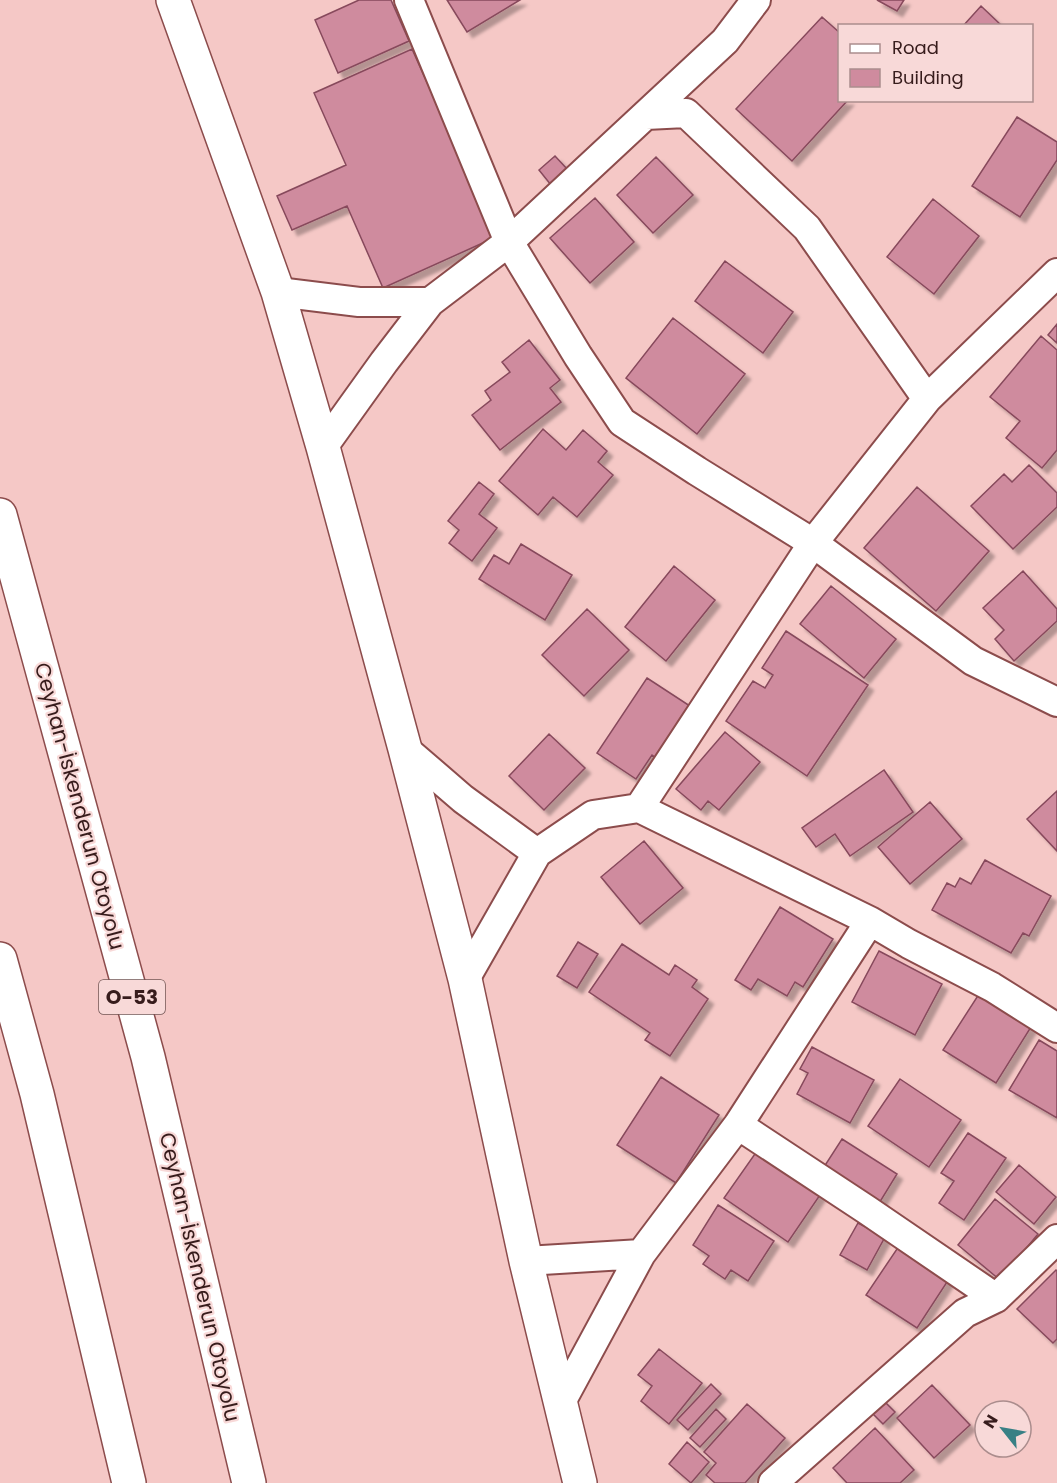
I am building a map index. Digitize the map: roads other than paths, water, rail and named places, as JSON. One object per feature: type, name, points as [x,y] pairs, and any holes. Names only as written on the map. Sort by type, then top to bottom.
[{"type":"main road","points":[[173,0],[278,292],[323,447],[465,979],[526,1261],[580,1483]]},
{"type":"main road","name":"Ceyhan-İskenderun Otoyolu","points":[[0,515],[148,1057],[249,1483]]},
{"type":"main road","points":[[0,959],[37,1094],[129,1483]]},
{"type":"street","points":[[409,0],[509,242],[578,356],[622,422],[813,543],[973,661],[1057,702]]},
{"type":"street","points":[[323,447],[430,302],[509,242],[725,41],[756,0]]},
{"type":"street","points":[[646,115],[686,113],[807,228],[927,399]]},
{"type":"street","points":[[639,808],[813,543],[927,399],[1057,273]]},
{"type":"street","points":[[278,292],[359,302],[430,302]]},
{"type":"street","points":[[405,749],[463,799],[537,853]]},
{"type":"street","points":[[465,979],[537,853],[593,814],[639,808],[870,921],[909,944],[993,987],[1057,1028]]},
{"type":"street","points":[[561,1402],[641,1254],[738,1125],[870,921]]},
{"type":"street","points":[[738,1125],[996,1298]]},
{"type":"street","points":[[773,1483],[965,1313],[996,1298],[1057,1239]]},
{"type":"street","points":[[526,1261],[641,1254]]}]
